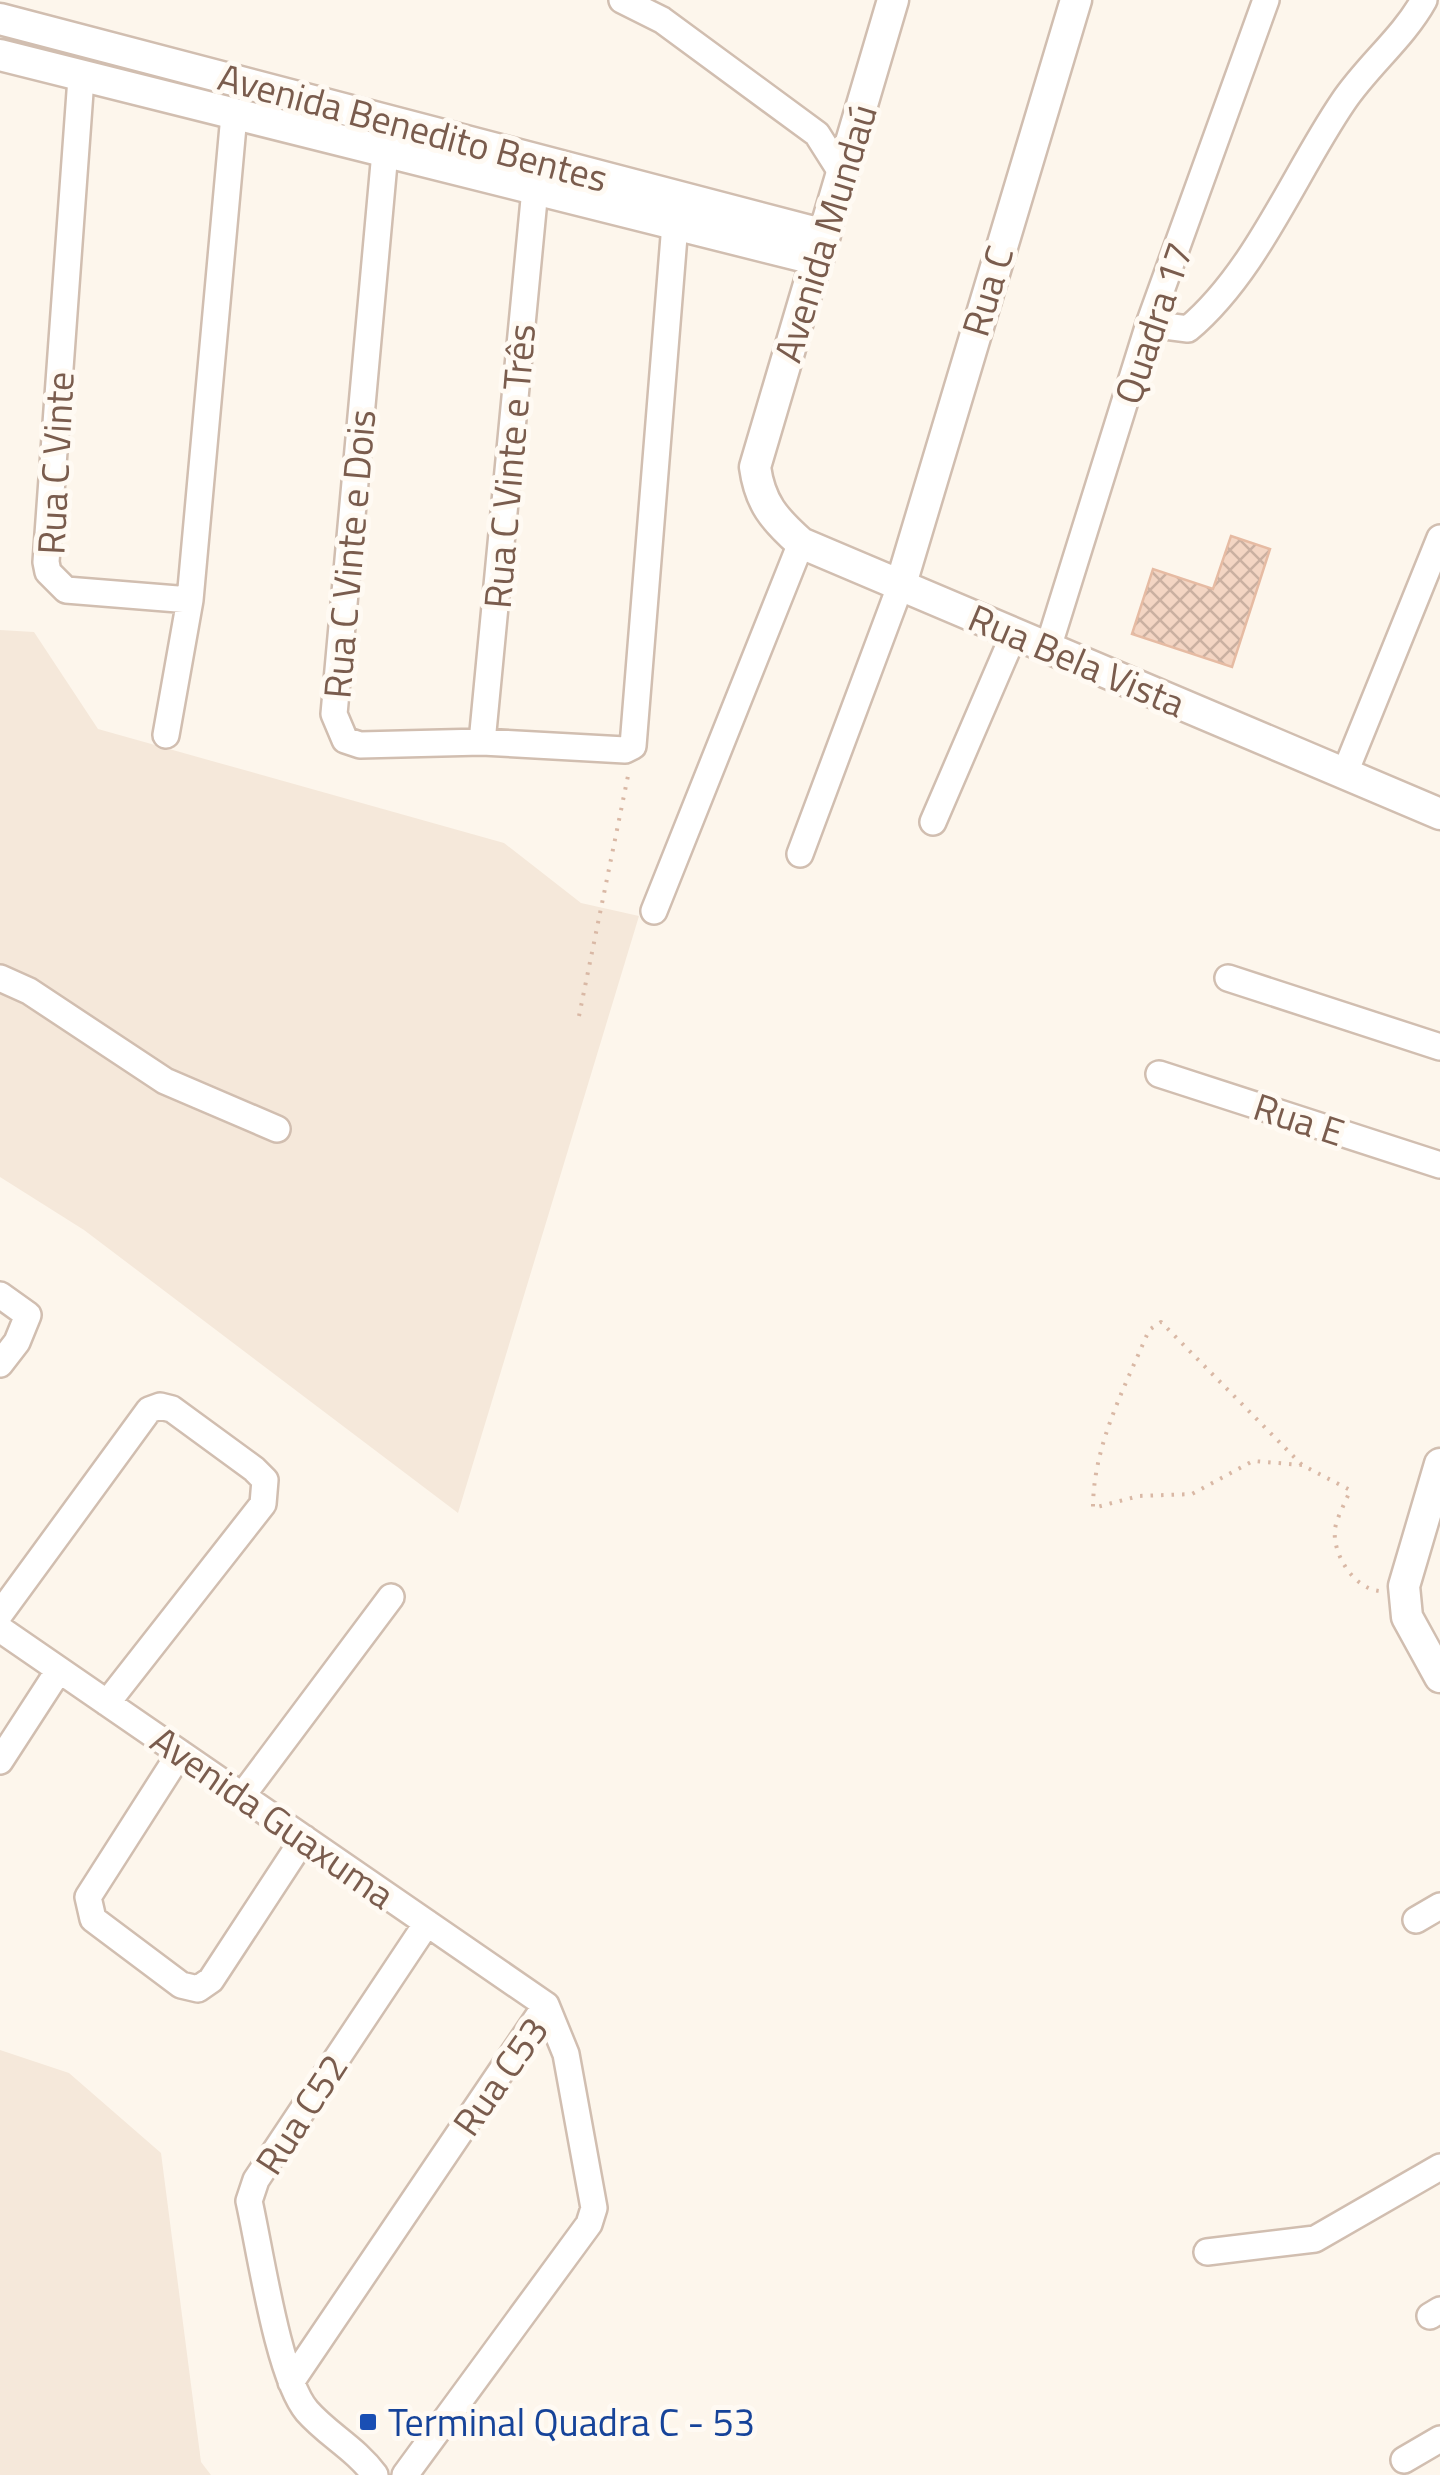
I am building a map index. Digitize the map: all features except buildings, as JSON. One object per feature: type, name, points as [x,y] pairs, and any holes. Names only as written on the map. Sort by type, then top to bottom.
[{"type":"street","points":[[622,0],[668,10],[817,134],[843,175]]},
{"type":"street","name":"Avenida Mundaú","points":[[756,466],[893,0]]},
{"type":"street","name":"Rua C","points":[[902,584],[1076,0]]},
{"type":"street","name":"Quadra 17","points":[[1048,648],[1150,324],[1266,0]]},
{"type":"street","points":[[1150,324],[1188,329],[1204,316],[1272,221],[1344,101],[1424,0]]},
{"type":"street","name":"Avenida Benedito Bentes","points":[[0,18],[822,247]]},
{"type":"street","name":"Avenida Benedito Bentes","points":[[0,56],[675,224],[822,247]]},
{"type":"street","points":[[139,92],[145,57]]},
{"type":"street","name":"Rua C Vinte","points":[[81,78],[48,572],[66,590],[190,600]]},
{"type":"street","points":[[166,734],[190,600],[234,115]]},
{"type":"street","name":"Rua C Vinte e Dois","points":[[385,152],[334,714],[345,740],[360,745],[482,742],[624,750],[633,746]]},
{"type":"street","name":"Rua C Vinte e Três","points":[[482,742],[535,189]]},
{"type":"street","points":[[633,746],[675,224]]},
{"type":"street","name":"Rua Bela Vista","points":[[756,466],[758,494],[772,518],[801,543],[1440,814]]},
{"type":"street","points":[[1344,775],[1440,538]]},
{"type":"street","points":[[654,911],[801,543]]},
{"type":"street","points":[[800,854],[902,584]]},
{"type":"street","points":[[933,822],[1014,634]]},
{"type":"street","points":[[0,978],[29,991],[165,1081],[277,1129]]},
{"type":"street","points":[[1228,978],[1440,1047]]},
{"type":"street","name":"Rua E","points":[[1159,1074],[1440,1165]]},
{"type":"street","points":[[0,1295],[28,1315],[17,1342],[0,1364]]},
{"type":"street","points":[[0,1614],[149,1410],[160,1406],[172,1409],[254,1469],[265,1480],[262,1504],[106,1703]]},
{"type":"street","points":[[1440,1464],[1404,1586],[1407,1618],[1440,1678]]},
{"type":"street","points":[[242,1796],[391,1597]]},
{"type":"street","name":"Avenida Guaxuma","points":[[0,1630],[546,2005]]},
{"type":"street","points":[[0,1761],[58,1670]]},
{"type":"street","points":[[180,1753],[88,1898],[93,1919],[181,1984],[198,1989],[211,1980],[304,1838]]},
{"type":"street","points":[[1416,1920],[1440,1906]]},
{"type":"street","name":"Rua C52","points":[[291,2382],[248,2201],[256,2180],[427,1923]]},
{"type":"street","name":"Rua C53","points":[[291,2382],[546,2005]]},
{"type":"street","name":"Rua C53","points":[[405,2475],[589,2224],[594,2208],[566,2054],[546,2005]]},
{"type":"street","points":[[1206,2252],[1314,2239],[1440,2167]]},
{"type":"street","points":[[291,2382],[307,2410],[354,2448],[374,2475]]},
{"type":"street","points":[[1404,2460],[1440,2439]]},
{"type":"path","points":[[579,1016],[612,872],[633,746]]},
{"type":"path","points":[[1302,1465],[1253,1461],[1192,1494],[1140,1496],[1093,1508],[1093,1480],[1104,1436],[1148,1330],[1161,1322],[1302,1465],[1350,1490],[1335,1530],[1338,1555],[1356,1580],[1370,1590],[1404,1586]]},
{"type":"shaded area","points":[[0,630],[34,632],[98,729],[504,843],[581,903],[639,916],[458,1513],[84,1230],[0,1177]]},
{"type":"shaded area","points":[[0,2050],[69,2073],[161,2153],[201,2462],[211,2475],[0,2475]]},
{"type":"place","name":"Terminal Quadra C - 53","points":[[368,2422]]}]
